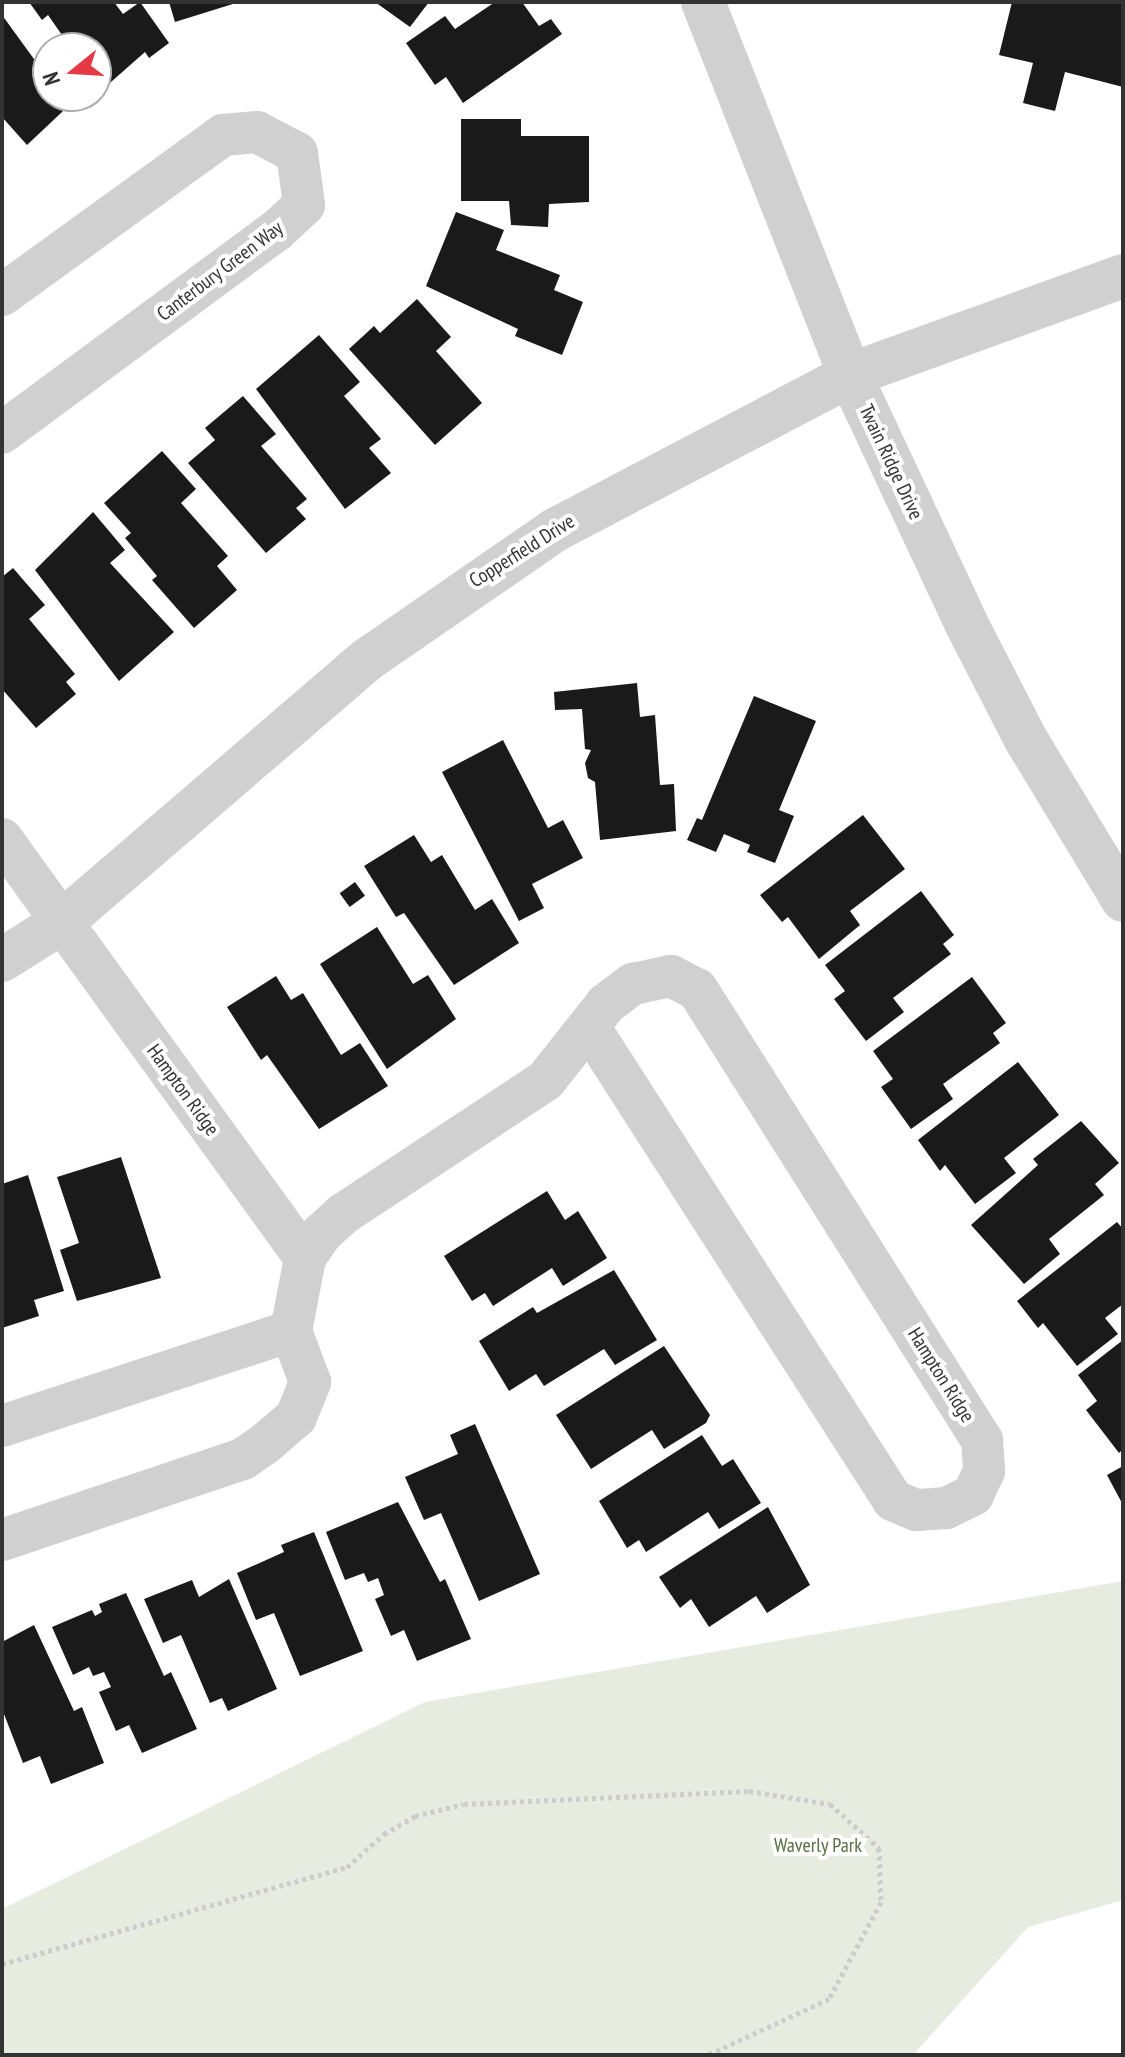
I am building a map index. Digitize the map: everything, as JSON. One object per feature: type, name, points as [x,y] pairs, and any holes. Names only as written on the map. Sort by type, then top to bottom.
[{"type":"street","name":"Twain Ridge Drive","points":[[703,2],[850,375],[1025,738],[1123,900]]},
{"type":"street","name":"Canterbury Green Way","points":[[2,295],[223,135],[257,132],[297,153],[304,205],[277,230],[2,433]]},
{"type":"street","name":"Copperfield Drive","points":[[2,960],[62,922],[368,659],[464,588],[638,482],[850,375],[1123,276]]},
{"type":"street","points":[[2,839],[62,922]]},
{"type":"street","name":"Hampton Ridge","points":[[62,922],[305,1258]]},
{"type":"street","name":"Hampton Ridge","points":[[291,1331],[305,1258],[343,1214],[545,1081],[606,1004],[633,984],[671,976],[697,989],[982,1440],[984,1471],[973,1495],[946,1508],[916,1510],[893,1500],[590,1028]]},
{"type":"street","points":[[2,1426],[291,1331],[310,1382],[296,1417],[243,1459],[2,1540]]},
{"type":"path","points":[[2,1964],[347,1867],[384,1834],[415,1816],[464,1804],[749,1791],[830,1804],[879,1848],[881,1902],[829,1999],[707,2055]]},
{"type":"green space","name":"Waverly Park","points":[[1123,1581],[1123,1900],[1028,1927],[913,2055],[2,2055],[2,1909],[425,1702]]},
{"type":"building","points":[[29,2],[114,2],[123,14],[140,2],[169,43],[149,58],[145,52],[112,81],[112,32],[60,32],[48,15],[42,20]]},
{"type":"building","points":[[169,2],[236,2],[236,3],[175,22]]},
{"type":"building","points":[[375,2],[429,2],[410,27]]},
{"type":"building","points":[[495,2],[522,2],[539,26],[551,19],[562,34],[463,103],[446,77],[435,85],[406,43],[445,16],[455,29]]},
{"type":"building","points":[[1012,2],[1123,2],[1123,87],[1065,72],[1055,111],[1023,103],[1033,63],[999,55]]},
{"type":"building","points":[[2,15],[32,56],[32,112],[62,112],[27,145],[2,117]]},
{"type":"building","points":[[461,119],[521,119],[521,136],[589,136],[589,202],[549,204],[548,227],[511,225],[509,201],[461,201]]},
{"type":"building","points":[[456,212],[504,230],[496,250],[560,275],[554,290],[583,302],[562,355],[515,336],[518,329],[426,286]]},
{"type":"building","points":[[417,299],[451,337],[436,351],[482,403],[435,445],[349,349],[374,326],[380,333]]},
{"type":"building","points":[[319,335],[360,382],[344,396],[381,439],[369,448],[391,473],[345,509],[256,389]]},
{"type":"building","points":[[243,396],[276,434],[261,446],[307,499],[296,508],[306,519],[266,553],[188,463],[215,440],[205,428]]},
{"type":"building","points":[[162,451],[196,489],[181,503],[228,556],[217,566],[237,590],[194,628],[152,580],[157,576],[125,538],[131,533],[104,503]]},
{"type":"building","points":[[93,512],[125,550],[110,563],[174,632],[119,681],[35,570]]},
{"type":"building","points":[[13,568],[45,605],[29,619],[75,674],[66,682],[76,694],[36,728],[2,689],[2,577]]},
{"type":"building","points":[[637,683],[640,717],[655,715],[660,785],[674,784],[676,831],[600,840],[595,782],[588,778],[585,763],[591,750],[585,749],[582,709],[555,710],[554,692]]},
{"type":"building","points":[[754,696],[816,721],[779,810],[794,816],[775,863],[747,852],[750,845],[724,834],[716,852],[687,840],[697,818],[702,820]]},
{"type":"building","points":[[503,740],[548,828],[563,820],[583,858],[532,884],[544,908],[519,921],[442,772]]},
{"type":"building","points":[[863,815],[905,869],[850,911],[860,925],[819,959],[788,917],[782,922],[760,895]]},
{"type":"building","points":[[414,835],[431,862],[442,855],[475,910],[492,899],[519,943],[454,985],[404,913],[396,917],[364,866]]},
{"type":"building","points":[[355,882],[365,896],[350,907],[340,893]]},
{"type":"building","points":[[921,891],[954,935],[943,944],[951,954],[893,998],[904,1012],[866,1041],[834,999],[845,991],[825,965]]},
{"type":"building","points":[[377,927],[413,984],[428,975],[456,1019],[387,1069],[320,964]]},
{"type":"building","points":[[276,976],[291,1000],[303,993],[341,1055],[360,1043],[388,1086],[319,1129],[267,1055],[261,1060],[227,1007]]},
{"type":"building","points":[[972,977],[1006,1023],[993,1033],[1000,1043],[943,1084],[953,1099],[911,1129],[881,1087],[893,1079],[873,1051]]},
{"type":"building","points":[[1018,1062],[1059,1115],[1004,1158],[1016,1173],[975,1204],[945,1165],[940,1171],[918,1140]]},
{"type":"building","points":[[1081,1121],[1119,1163],[1095,1184],[1104,1195],[1049,1239],[1060,1254],[1024,1284],[971,1225],[1038,1165],[1033,1159]]},
{"type":"building","points":[[121,1157],[161,1278],[77,1301],[60,1250],[79,1243],[57,1177]]},
{"type":"building","points":[[28,1175],[64,1291],[34,1300],[39,1316],[2,1328],[2,1184]]},
{"type":"building","points":[[547,1191],[565,1220],[578,1211],[607,1258],[563,1286],[552,1268],[493,1306],[485,1293],[472,1301],[444,1256]]},
{"type":"building","points":[[1117,1222],[1123,1229],[1123,1304],[1105,1318],[1118,1334],[1077,1366],[1043,1323],[1038,1328],[1017,1301]]},
{"type":"building","points":[[614,1270],[657,1340],[615,1365],[604,1349],[544,1386],[536,1374],[509,1391],[479,1341],[533,1307],[537,1313]]},
{"type":"building","points":[[1123,1340],[1123,1449],[1119,1453],[1086,1410],[1097,1401],[1078,1375]]},
{"type":"building","points":[[664,1346],[710,1415],[706,1423],[664,1449],[652,1430],[591,1469],[556,1415]]},
{"type":"building","points":[[475,1424],[540,1574],[479,1601],[441,1513],[424,1520],[405,1477],[458,1454],[450,1435]]},
{"type":"building","points":[[702,1435],[722,1466],[733,1459],[761,1503],[719,1529],[708,1512],[646,1552],[639,1540],[627,1548],[599,1501]]},
{"type":"building","points":[[1123,1466],[1123,1505],[1107,1475]]},
{"type":"building","points":[[398,1502],[440,1582],[445,1579],[471,1639],[417,1661],[404,1630],[391,1636],[375,1599],[384,1595],[378,1578],[368,1582],[364,1573],[345,1580],[326,1532]]},
{"type":"building","points":[[768,1507],[810,1585],[767,1613],[756,1596],[709,1627],[691,1599],[680,1608],[659,1577]]},
{"type":"building","points":[[314,1532],[363,1651],[300,1676],[274,1613],[256,1620],[237,1573],[284,1552],[281,1545]]},
{"type":"building","points":[[229,1579],[277,1689],[228,1711],[222,1698],[210,1703],[181,1635],[163,1643],[144,1599],[192,1580],[199,1597]]},
{"type":"building","points":[[126,1593],[164,1676],[171,1672],[197,1729],[142,1753],[129,1725],[116,1731],[99,1692],[111,1687],[104,1672],[93,1676],[89,1667],[73,1675],[52,1627],[92,1610],[95,1616],[102,1612],[99,1604]]},
{"type":"building","points":[[34,1625],[74,1711],[82,1707],[104,1763],[51,1784],[40,1756],[23,1763],[2,1709],[2,1642]]}]
